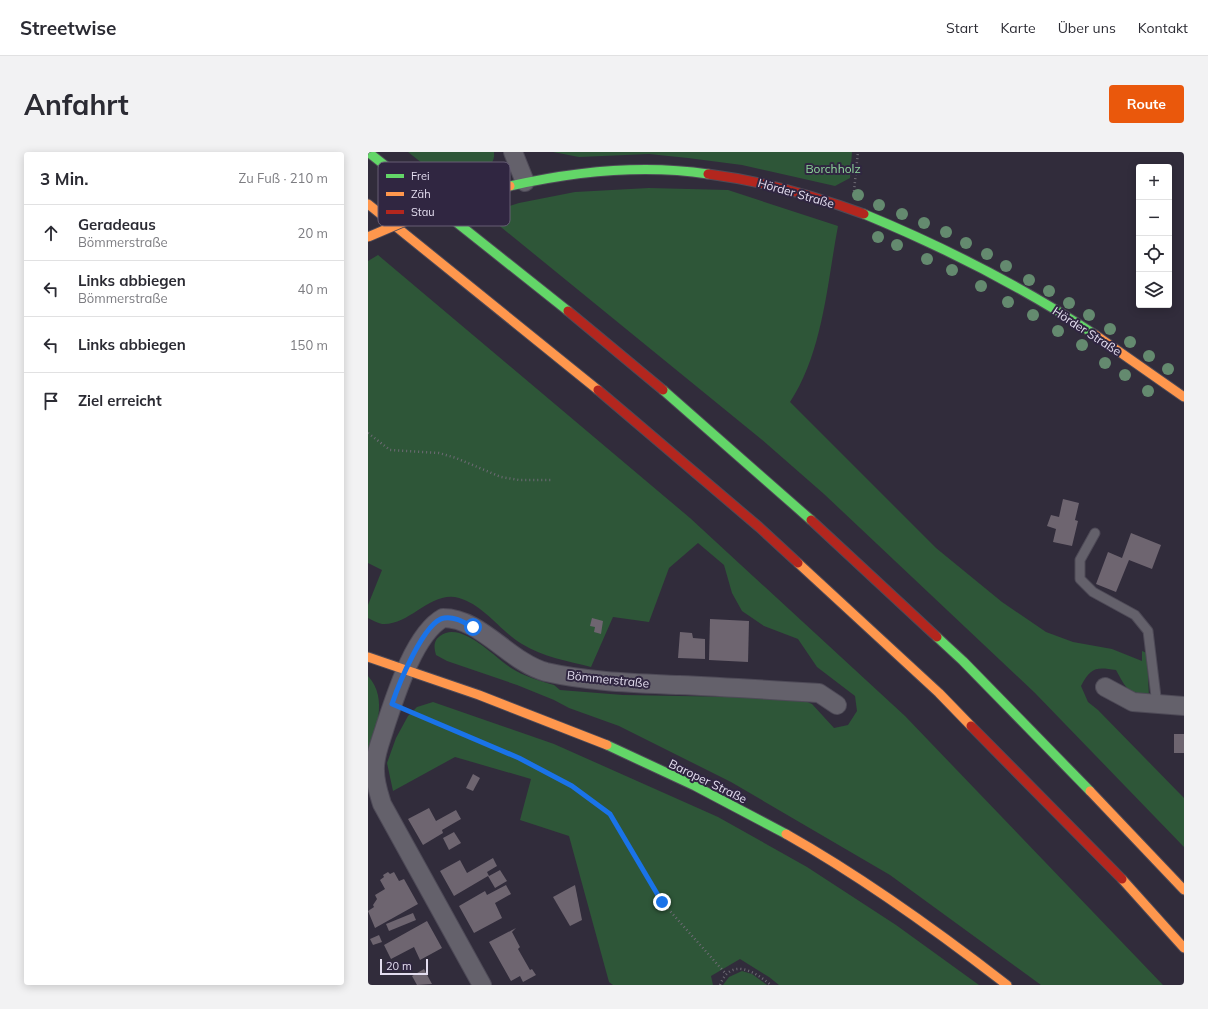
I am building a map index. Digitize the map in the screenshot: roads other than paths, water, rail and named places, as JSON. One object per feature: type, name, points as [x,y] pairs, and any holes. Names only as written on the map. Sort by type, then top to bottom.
[{"type":"main road","points":[[368,152],[381,162]]},
{"type":"main road","name":"Hörder Straße","points":[[510,186],[626,169],[679,170],[742,178],[794,190],[883,220],[938,245],[989,272],[1078,323],[1184,397]]},
{"type":"main road","points":[[368,204],[378,212]]},
{"type":"main road","name":"Hörder Straße","points":[[368,237],[394,226]]},
{"type":"main road","points":[[396,226],[573,368],[759,527],[938,693],[1116,872],[1184,948]]},
{"type":"main road","points":[[461,226],[600,336],[785,496],[963,661],[1143,845],[1184,890]]},
{"type":"main road","name":"Baroper Straße","points":[[368,657],[475,692],[553,722],[691,784],[799,841],[880,892],[964,951],[1008,985]]},
{"type":"street","points":[[513,152],[517,184]]},
{"type":"street","name":"Bömmerstraße","points":[[482,985],[382,804],[375,771],[376,756],[392,704],[406,669],[434,624],[443,618],[450,618],[467,624],[516,658],[544,671],[603,682],[819,693],[837,705]]},
{"type":"street","points":[[1105,688],[1133,702],[1184,706]]},
{"type":"lane","points":[[1095,533],[1080,560],[1080,579],[1093,592],[1135,615],[1148,631],[1157,705]]},
{"type":"park label","name":"Borchholz","points":[[833,168]]}]
